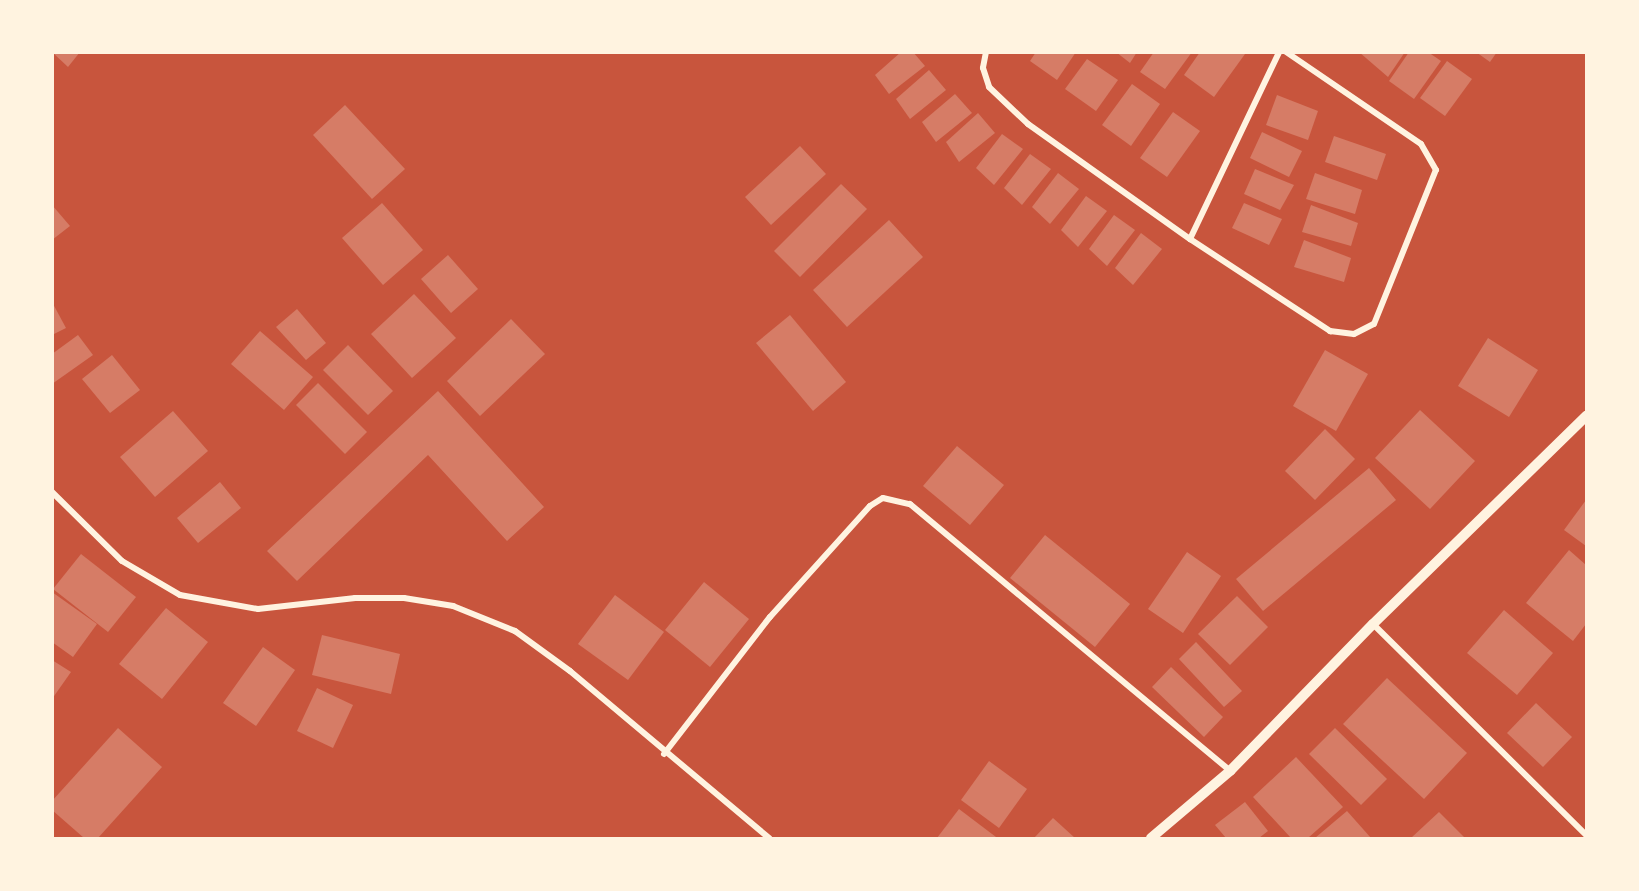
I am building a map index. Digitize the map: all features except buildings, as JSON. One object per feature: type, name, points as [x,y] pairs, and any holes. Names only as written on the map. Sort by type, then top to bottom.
[{"type":"street","points":[[986,52],[982,68],[989,87],[1028,124],[1190,239],[1330,331],[1354,334],[1374,324],[1436,170],[1421,144],[1286,52]]},
{"type":"street","points":[[1190,239],[1279,52]]},
{"type":"street","points":[[1151,838],[1230,771],[1373,624],[1587,416]]},
{"type":"street","points":[[52,492],[122,561],[180,595],[258,609],[404,598],[453,606],[515,631],[570,671],[664,754],[769,838]]},
{"type":"street","points":[[664,754],[770,617],[870,506],[884,498],[910,504],[1230,771]]},
{"type":"street","points":[[1373,624],[1587,835]]}]
